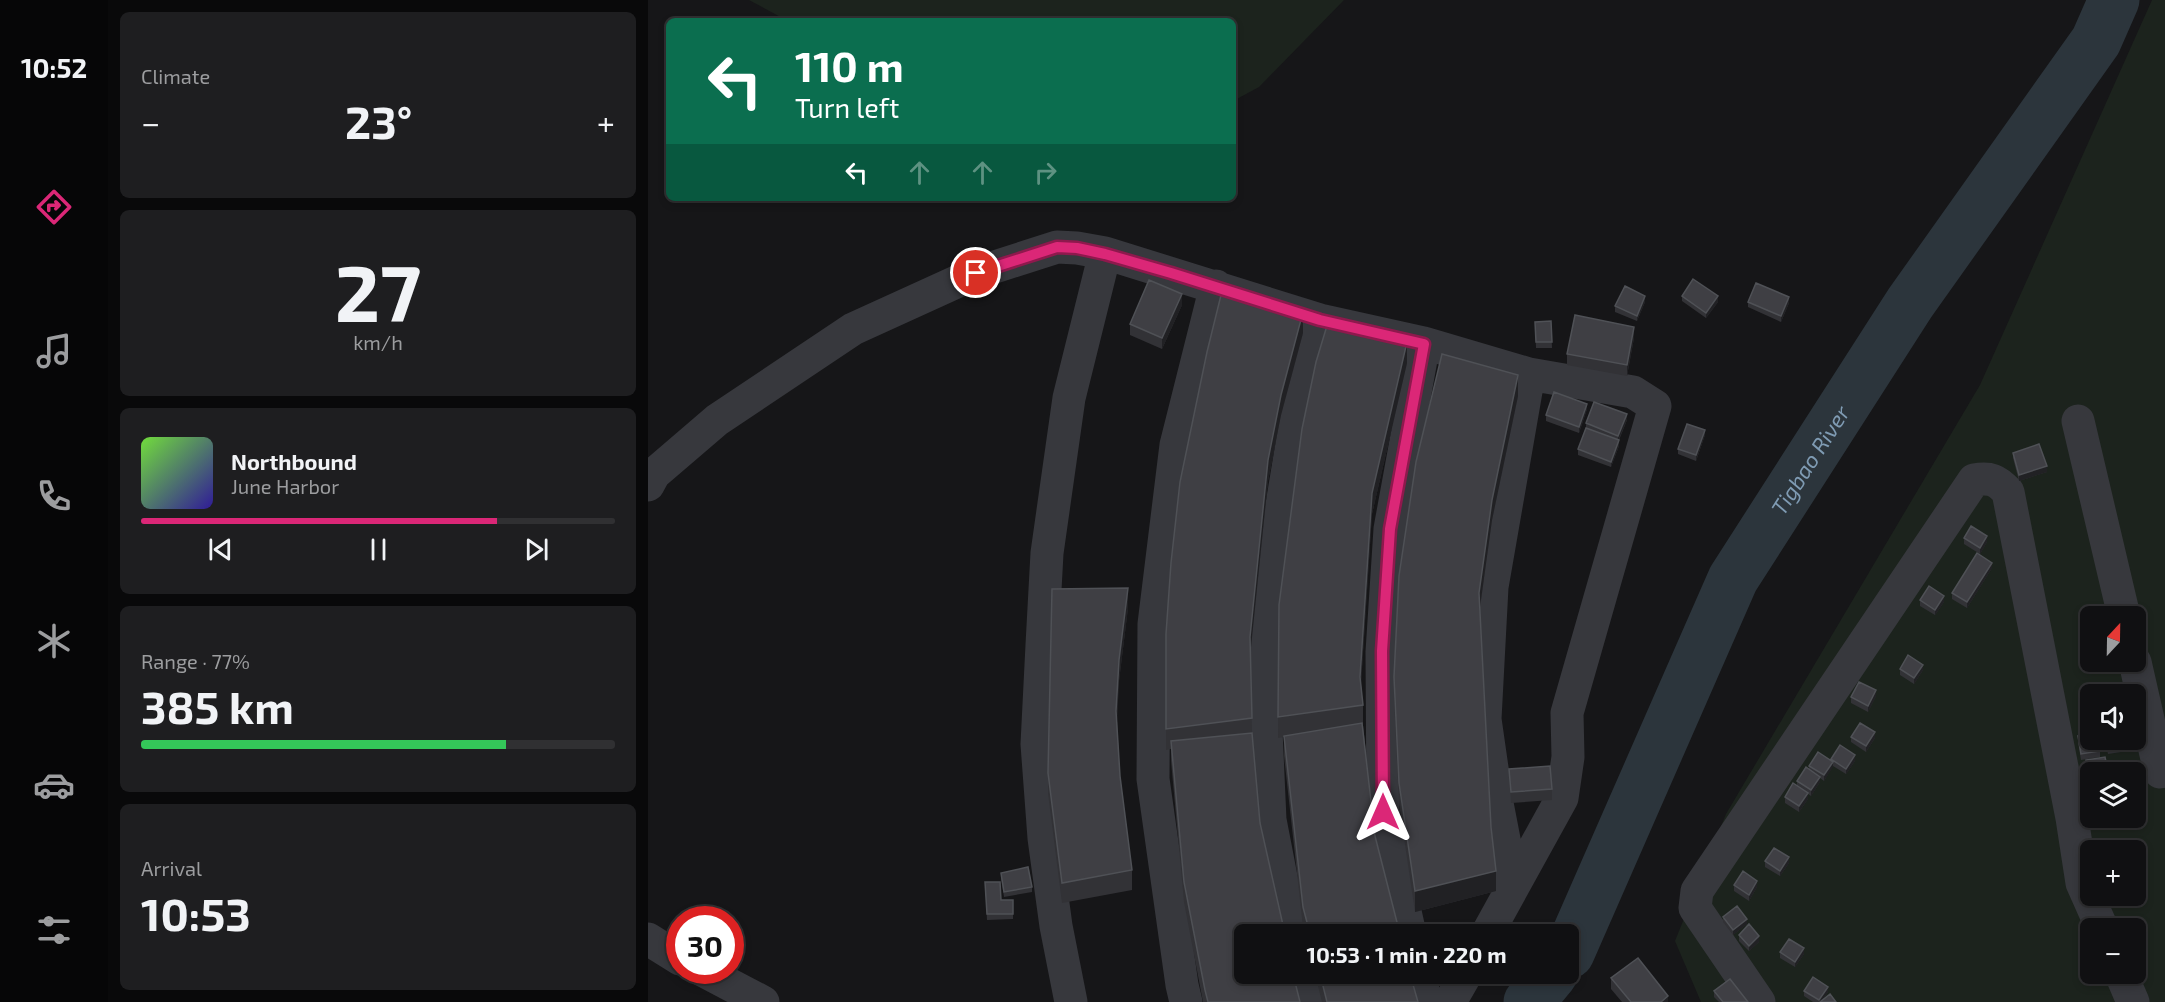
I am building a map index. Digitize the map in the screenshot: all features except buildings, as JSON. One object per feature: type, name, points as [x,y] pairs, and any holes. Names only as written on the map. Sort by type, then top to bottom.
[{"type":"street","points":[[648,485],[654,474],[717,420],[853,329],[976,273],[1057,247],[1077,248],[1105,254],[1216,286],[1320,320],[1424,344],[1528,374],[1633,392],[1655,406],[1567,713],[1568,757],[1562,798],[1492,924]]},
{"type":"street","points":[[1071,1002],[1056,926],[1044,838],[1037,744],[1047,553],[1059,464],[1069,398],[1105,254]]},
{"type":"street","points":[[1186,1002],[1153,780],[1154,624],[1176,445],[1216,286]]},
{"type":"street","points":[[1290,924],[1270,820],[1265,708],[1268,624],[1276,541],[1295,426],[1320,320]]},
{"type":"street","points":[[1408,924],[1383,812],[1382,651],[1390,529],[1424,344]]},
{"type":"street","points":[[1513,886],[1497,803],[1485,719],[1492,587],[1528,374]]},
{"type":"street","points":[[2078,421],[2122,606]]},
{"type":"street","points":[[1759,1002],[1695,908],[1697,891],[1974,480],[1989,478],[1999,482],[2008,492],[2080,804]]},
{"type":"street","points":[[2137,672],[2154,775]]},
{"type":"street","points":[[2082,828],[2082,884],[2097,918]]},
{"type":"street","points":[[648,939],[666,950]]},
{"type":"street","points":[[729,984],[763,1002]]},
{"type":"street","points":[[1304,984],[1308,1002]]},
{"type":"street","points":[[1422,984],[1426,1002]]},
{"type":"street","points":[[1450,1002],[1460,984]]},
{"type":"street","points":[[2125,984],[2133,1002]]},
{"type":"shaded area","points":[[749,0],[1344,0],[1259,87],[1236,99],[1236,18],[782,18]]},
{"type":"shaded area","points":[[2152,0],[2165,0],[2165,1002],[1701,1002],[1675,941],[1726,814],[1980,385]]},
{"type":"waterway","name":"Tigbao River","points":[[1579,930],[1733,579],[1910,303],[2096,41],[2114,0]]},
{"type":"waterway","name":"Tigbao River","points":[[1529,1002],[1544,984]]},
{"type":"route","points":[[976,273],[1057,247],[1077,248],[1171,273],[1320,320],[1424,344],[1390,529],[1382,651],[1383,812]]}]
